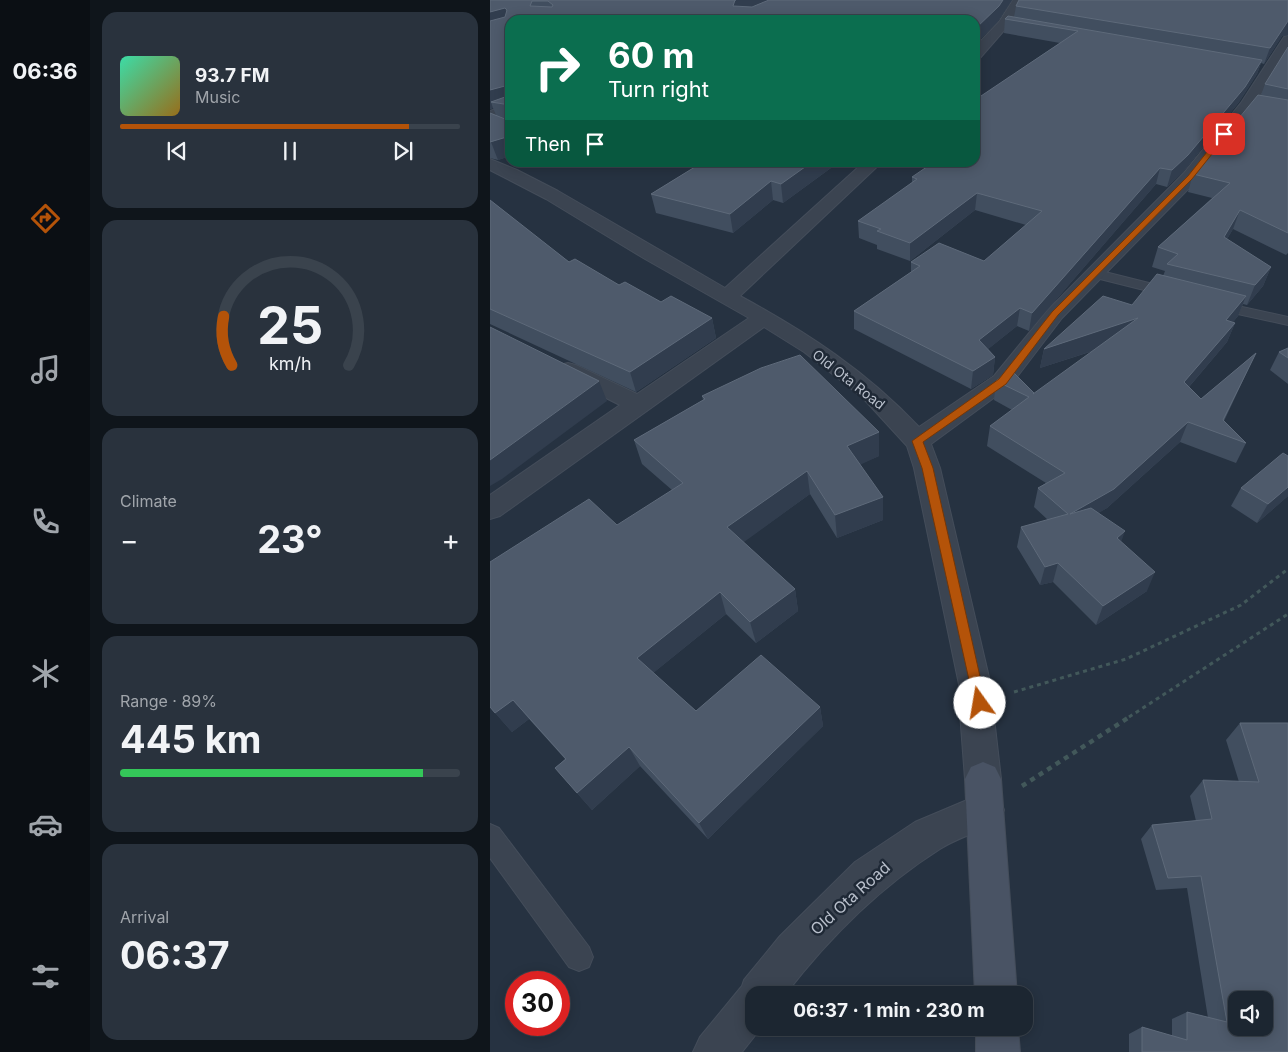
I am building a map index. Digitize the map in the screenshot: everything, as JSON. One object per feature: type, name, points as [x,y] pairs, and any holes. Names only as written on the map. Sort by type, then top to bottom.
[{"type":"street","points":[[980,50],[1008,25],[1019,0]]},
{"type":"street","points":[[917,441],[1002,381],[1055,314],[1093,273],[1190,177],[1256,107],[1270,71],[1287,42]]},
{"type":"street","points":[[1250,67],[1270,71]]},
{"type":"street","points":[[490,116],[505,110]]},
{"type":"street","name":"Old Ota Road","points":[[490,164],[551,195],[763,318],[844,372],[881,401],[917,441],[927,468],[977,701],[995,986]]},
{"type":"street","points":[[728,297],[869,167]]},
{"type":"street","points":[[490,509],[763,318]]},
{"type":"street","points":[[552,362],[638,404]]},
{"type":"street","name":"Old Ota Road","points":[[766,986],[794,950],[869,876],[984,794]]},
{"type":"street","points":[[715,1052],[745,1014]]},
{"type":"street","points":[[997,1036],[998,1052]]},
{"type":"lane","points":[[1093,273],[1186,297]]},
{"type":"lane","points":[[1205,302],[1288,321]]},
{"type":"lane","points":[[490,837],[579,957]]},
{"type":"path","points":[[977,701],[1126,659],[1241,605],[1288,569]]},
{"type":"path","points":[[984,794],[1288,614]]},
{"type":"building","points":[[490,0],[735,0],[733,6],[752,7],[769,0],[1003,0],[980,24],[980,15],[506,15],[507,10],[505,8],[490,12]],"holes":[[[532,1],[548,1],[553,5],[552,7],[530,6]]]},
{"type":"building","points":[[1019,0],[1288,0],[1288,21],[1270,48],[1016,6]]},
{"type":"building","points":[[1008,16],[1262,60],[1245,87],[1188,155],[1172,170],[1160,168],[1032,313],[1020,308],[979,340],[995,357],[973,371],[854,311],[920,266],[911,262],[939,243],[984,261],[1042,211],[977,193],[910,243],[877,231],[881,229],[858,221],[917,179],[912,177],[927,167],[980,167],[980,97],[1078,31],[1005,19]]},
{"type":"building","points":[[505,17],[505,86],[490,90],[490,21]]},
{"type":"building","points":[[1288,47],[1288,89],[1265,84]]},
{"type":"building","points":[[1258,95],[1288,100],[1288,233],[1240,210],[1224,237],[1271,267],[1255,285],[1167,264],[1178,254],[1158,247],[1230,183],[1193,174]]},
{"type":"building","points":[[505,97],[505,104],[491,102]]},
{"type":"building","points":[[490,113],[505,119],[505,138],[490,142]]},
{"type":"building","points":[[695,167],[805,167],[781,184],[771,181],[730,214],[651,194]]},
{"type":"building","points":[[490,200],[569,262],[575,259],[619,285],[625,282],[661,302],[671,296],[712,318],[630,372],[490,309]]},
{"type":"building","points":[[1157,274],[1246,296],[1226,320],[1235,323],[1184,382],[1201,399],[1256,353],[1223,420],[1246,443],[1188,422],[1114,489],[1070,514],[1091,508],[1125,531],[1117,538],[1155,572],[1103,606],[1058,563],[1045,567],[1021,527],[1068,514],[1038,488],[1065,473],[990,426],[1029,397],[996,381],[1011,370],[1033,394],[1138,318],[1044,349],[1103,296],[1132,305]]},
{"type":"building","points":[[490,327],[599,381],[490,460]]},
{"type":"building","points":[[1288,348],[1288,358],[1279,352]]},
{"type":"building","points":[[800,355],[879,432],[847,446],[883,497],[835,515],[807,471],[727,527],[795,589],[750,622],[720,592],[637,658],[696,711],[761,655],[820,707],[699,823],[629,747],[577,793],[555,768],[566,759],[513,700],[495,713],[490,707],[490,562],[589,499],[617,525],[683,483],[634,440],[705,399],[702,396],[761,368]]},
{"type":"building","points":[[1283,453],[1288,456],[1288,487],[1268,504],[1241,488]]},
{"type":"building","points":[[1240,723],[1288,723],[1288,1052],[1142,1052],[1142,1027],[1187,1040],[1187,1012],[1227,1022],[1201,876],[1168,878],[1152,825],[1212,819],[1203,780],[1259,782]]},
{"type":"route","points":[[980,703],[927,468],[917,441],[968,407],[1002,381],[1055,314],[1093,273],[1190,177],[1224,134]]}]
